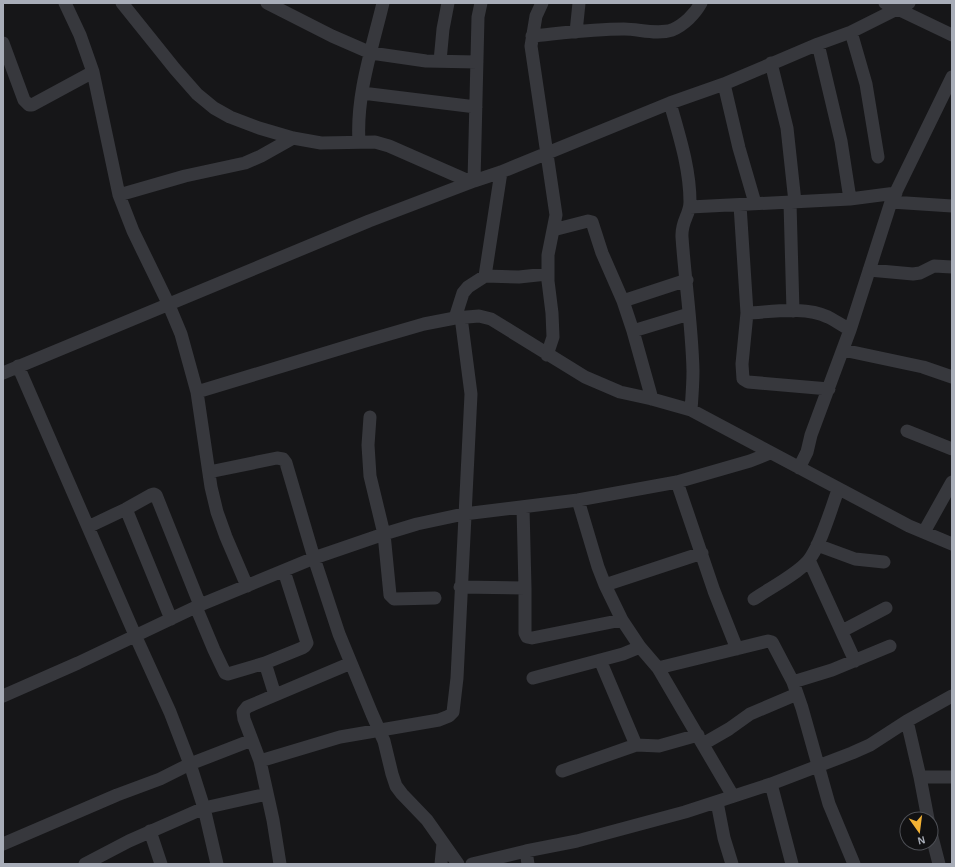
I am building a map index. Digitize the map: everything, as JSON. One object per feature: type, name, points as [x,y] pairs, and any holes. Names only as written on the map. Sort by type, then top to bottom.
[{"type":"street","points":[[65,3],[80,35],[93,72],[119,196],[181,334],[197,392],[211,487],[217,512],[247,586]]},
{"type":"street","points":[[122,3],[174,69],[197,94],[214,108],[230,117],[259,128],[293,138],[322,143],[375,142],[389,146],[472,181]]},
{"type":"street","points":[[268,3],[332,36],[371,53],[426,61],[477,62]]},
{"type":"street","points":[[359,142],[358,123],[365,73],[383,3]]},
{"type":"street","points":[[440,61],[443,29],[448,3]]},
{"type":"street","points":[[472,181],[476,107],[478,16],[481,3]]},
{"type":"street","points":[[542,3],[536,16],[532,36],[532,46],[556,215],[548,255],[547,274],[552,313],[553,337],[547,354]]},
{"type":"street","points":[[576,32],[579,3]]},
{"type":"street","points":[[532,36],[626,29],[662,32],[673,30],[695,13],[701,3]]},
{"type":"street","points":[[885,3],[903,6],[952,35]]},
{"type":"street","points":[[3,372],[369,220],[472,181],[501,172],[670,103],[724,84],[771,63],[852,32],[903,6]]},
{"type":"street","points":[[852,32],[866,84],[878,157]]},
{"type":"street","points":[[3,42],[24,100],[29,105],[32,105],[93,72]]},
{"type":"street","points":[[818,44],[840,141],[850,199]]},
{"type":"street","points":[[771,63],[787,128],[793,202],[793,311]]},
{"type":"street","points":[[799,468],[807,452],[811,435],[843,350],[868,270],[894,198],[952,77]]},
{"type":"street","points":[[724,84],[739,148],[755,203]]},
{"type":"street","points":[[362,93],[476,107]]},
{"type":"street","points":[[670,103],[682,145],[688,177],[690,207],[682,228],[693,371],[691,410]]},
{"type":"street","points":[[119,196],[185,176],[245,163],[293,138]]},
{"type":"street","points":[[485,276],[501,172]]},
{"type":"street","points":[[690,207],[894,198],[952,206]]},
{"type":"street","points":[[740,205],[746,313],[742,364],[743,379],[748,382],[829,389]]},
{"type":"street","points":[[553,230],[588,221],[592,222],[602,253],[623,301],[652,399]]},
{"type":"street","points":[[868,270],[913,274],[920,273],[934,266],[952,267]]},
{"type":"street","points":[[260,761],[326,740],[439,720],[449,716],[453,712],[457,678],[470,394],[458,317],[463,293],[468,287],[485,276],[519,277],[547,274]]},
{"type":"street","points":[[623,301],[687,280]]},
{"type":"street","points":[[746,313],[793,311],[815,313],[828,317],[850,330]]},
{"type":"street","points":[[633,331],[689,314]]},
{"type":"street","points":[[197,392],[424,324],[458,317],[479,316],[491,318],[585,377],[620,392],[691,410],[838,490],[909,526],[952,544]]},
{"type":"street","points":[[843,350],[923,367],[952,377]]},
{"type":"street","points":[[18,366],[170,712],[190,764],[204,808],[217,864]]},
{"type":"street","points":[[370,417],[368,445],[370,476],[384,534],[392,598],[435,598]]},
{"type":"street","points":[[907,431],[952,450]]},
{"type":"street","points":[[3,696],[78,663],[198,606],[314,558],[384,534],[417,524],[464,514],[578,500],[677,482],[750,461],[770,453]]},
{"type":"street","points":[[209,472],[277,458],[283,459],[286,463],[314,558],[339,634],[384,740],[396,786],[427,820],[458,864]]},
{"type":"street","points":[[677,482],[714,592],[737,649]]},
{"type":"street","points":[[924,532],[949,496],[952,482]]},
{"type":"street","points":[[754,599],[802,568],[809,560],[818,545],[838,490]]},
{"type":"street","points":[[88,527],[151,495],[156,495],[214,650],[225,673],[232,673],[265,663],[305,646],[307,643],[284,571]]},
{"type":"street","points":[[578,500],[605,585],[622,620],[640,647],[658,668],[733,796]]},
{"type":"street","points":[[523,507],[526,588],[525,633],[527,637],[532,638],[622,620]]},
{"type":"street","points":[[126,509],[171,619]]},
{"type":"street","points":[[818,545],[855,559],[884,562]]},
{"type":"street","points":[[605,585],[702,553]]},
{"type":"street","points":[[809,560],[855,662]]},
{"type":"street","points":[[460,587],[526,588]]},
{"type":"street","points":[[842,631],[886,608]]},
{"type":"street","points":[[658,668],[768,641],[772,642],[795,688],[829,804],[854,864]]},
{"type":"street","points":[[562,771],[636,745],[659,746],[700,740],[729,729],[750,714],[795,688],[832,670],[855,662],[890,646]]},
{"type":"street","points":[[534,678],[623,654],[640,647]]},
{"type":"street","points":[[600,660],[636,745]]},
{"type":"street","points":[[265,663],[275,695]]},
{"type":"street","points":[[280,864],[260,761],[244,719],[243,712],[247,707],[351,663]]},
{"type":"street","points":[[478,863],[526,851],[577,841],[685,812],[771,784],[870,745],[907,721],[952,696]]},
{"type":"street","points":[[907,721],[927,811]]},
{"type":"street","points":[[3,844],[160,779],[190,764],[252,740]]},
{"type":"street","points":[[920,776],[952,777]]},
{"type":"street","points":[[771,784],[792,864]]},
{"type":"street","points":[[85,864],[106,859],[150,831],[204,808],[267,794]]},
{"type":"street","points":[[717,802],[724,838],[732,864]]},
{"type":"street","points":[[150,831],[161,864]]},
{"type":"street","points":[[441,864],[443,843]]},
{"type":"street","points":[[526,851],[528,864]]},
{"type":"street","points":[[936,851],[939,864]]}]
